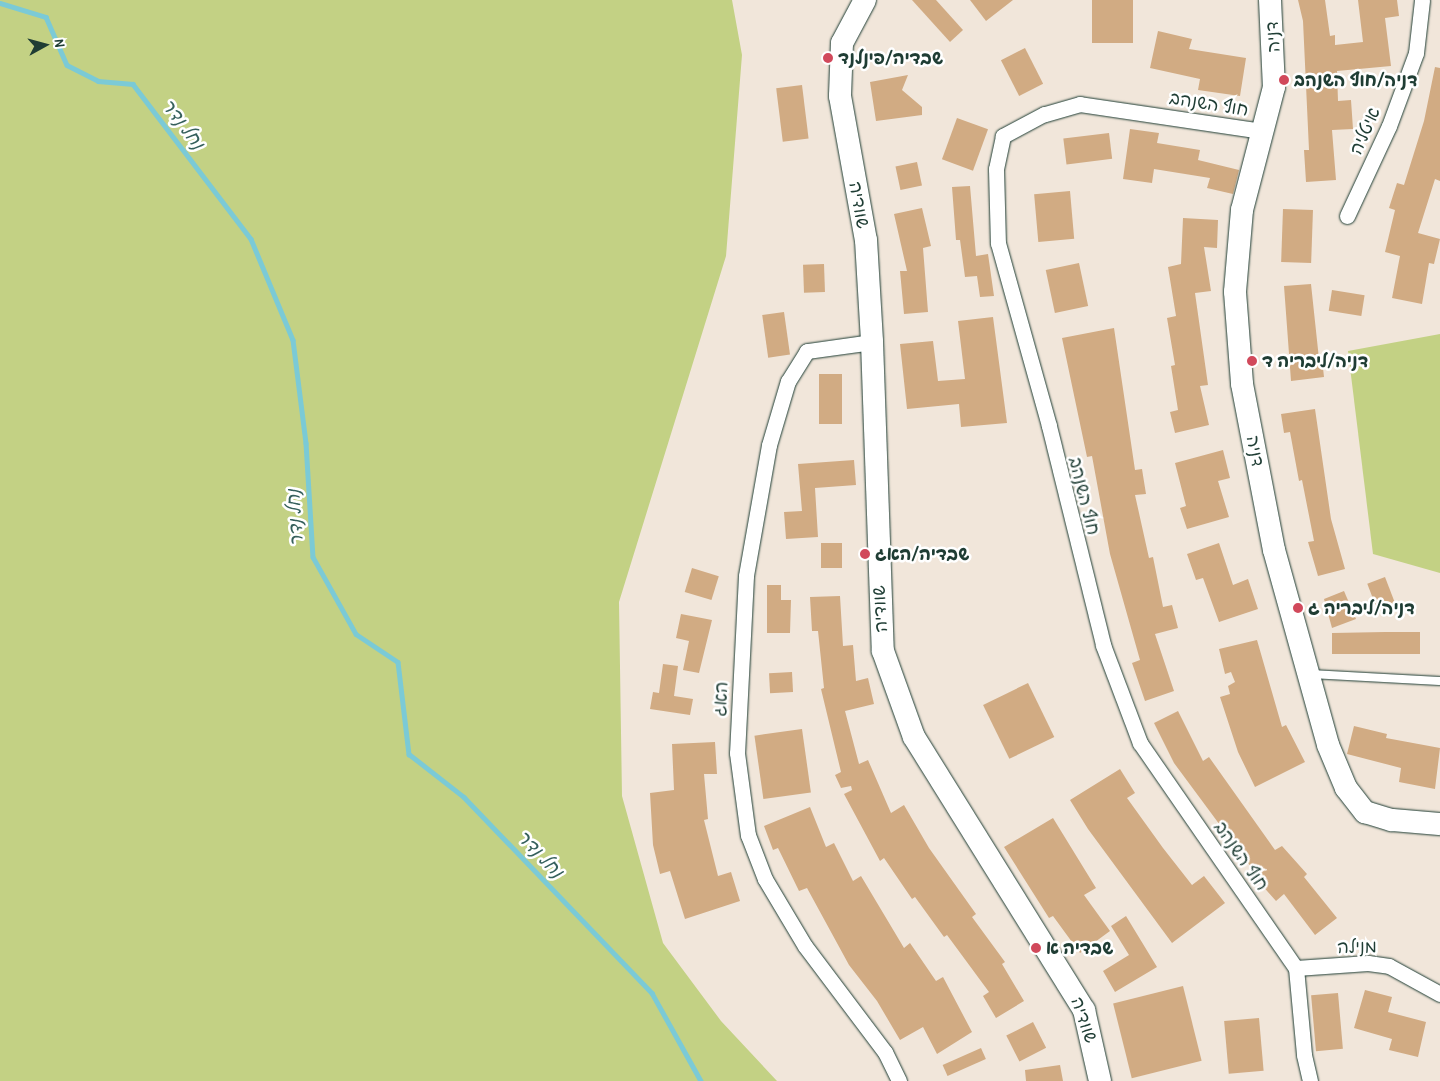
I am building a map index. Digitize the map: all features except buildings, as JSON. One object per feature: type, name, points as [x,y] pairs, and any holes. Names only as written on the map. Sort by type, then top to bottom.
[{"type":"street","name":"שוודיה","points":[[865,0],[842,43],[840,96],[866,240],[872,342],[880,616],[883,651],[893,688],[914,737],[1084,1010],[1100,1081]]},
{"type":"street","name":"דניה","points":[[1270,0],[1274,87],[1242,210],[1234,292],[1242,384],[1274,550],[1328,745],[1346,788],[1365,812],[1392,820],[1440,824]]},
{"type":"street","name":"איטליה","points":[[1347,216],[1389,126],[1416,54],[1422,0]]},
{"type":"street","name":"חוף השנהב","points":[[1262,132],[1080,104],[1044,114],[1003,136],[996,169],[998,243],[1049,426],[1103,645],[1140,743],[1296,968],[1304,1055],[1310,1081]]},
{"type":"street","name":"האג","points":[[872,342],[807,351],[788,381],[768,446],[746,576],[737,753],[748,835],[765,879],[805,946],[885,1052],[899,1081]]},
{"type":"street","name":"מנילה","points":[[1296,968],[1368,963],[1389,966],[1440,994]]},
{"type":"lane","points":[[1308,674],[1440,681]]},
{"type":"green space","points":[[0,0],[732,0],[742,55],[726,256],[619,602],[622,796],[663,943],[721,1021],[777,1081],[0,1081]]},
{"type":"green space","points":[[1440,334],[1440,573],[1373,554],[1348,351]]},
{"type":"waterway","name":"נחל נדר","points":[[0,3],[46,17],[67,65],[98,81],[133,84],[251,239],[293,340],[306,443],[313,557],[356,634],[398,662],[409,754],[464,797],[652,993],[701,1081]]},
{"type":"place","name":"שבדיה/פינלנד","points":[[828,58]]},
{"type":"place","name":"דניה/חוף השנהב","points":[[1284,80]]},
{"type":"place","name":"דניה/ליבריה ד","points":[[1252,361]]},
{"type":"place","name":"שבדיה/האג","points":[[865,554]]},
{"type":"place","name":"דניה/ליבריה ג","points":[[1298,608]]},
{"type":"place","name":"שבדיה א","points":[[1036,948]]}]
